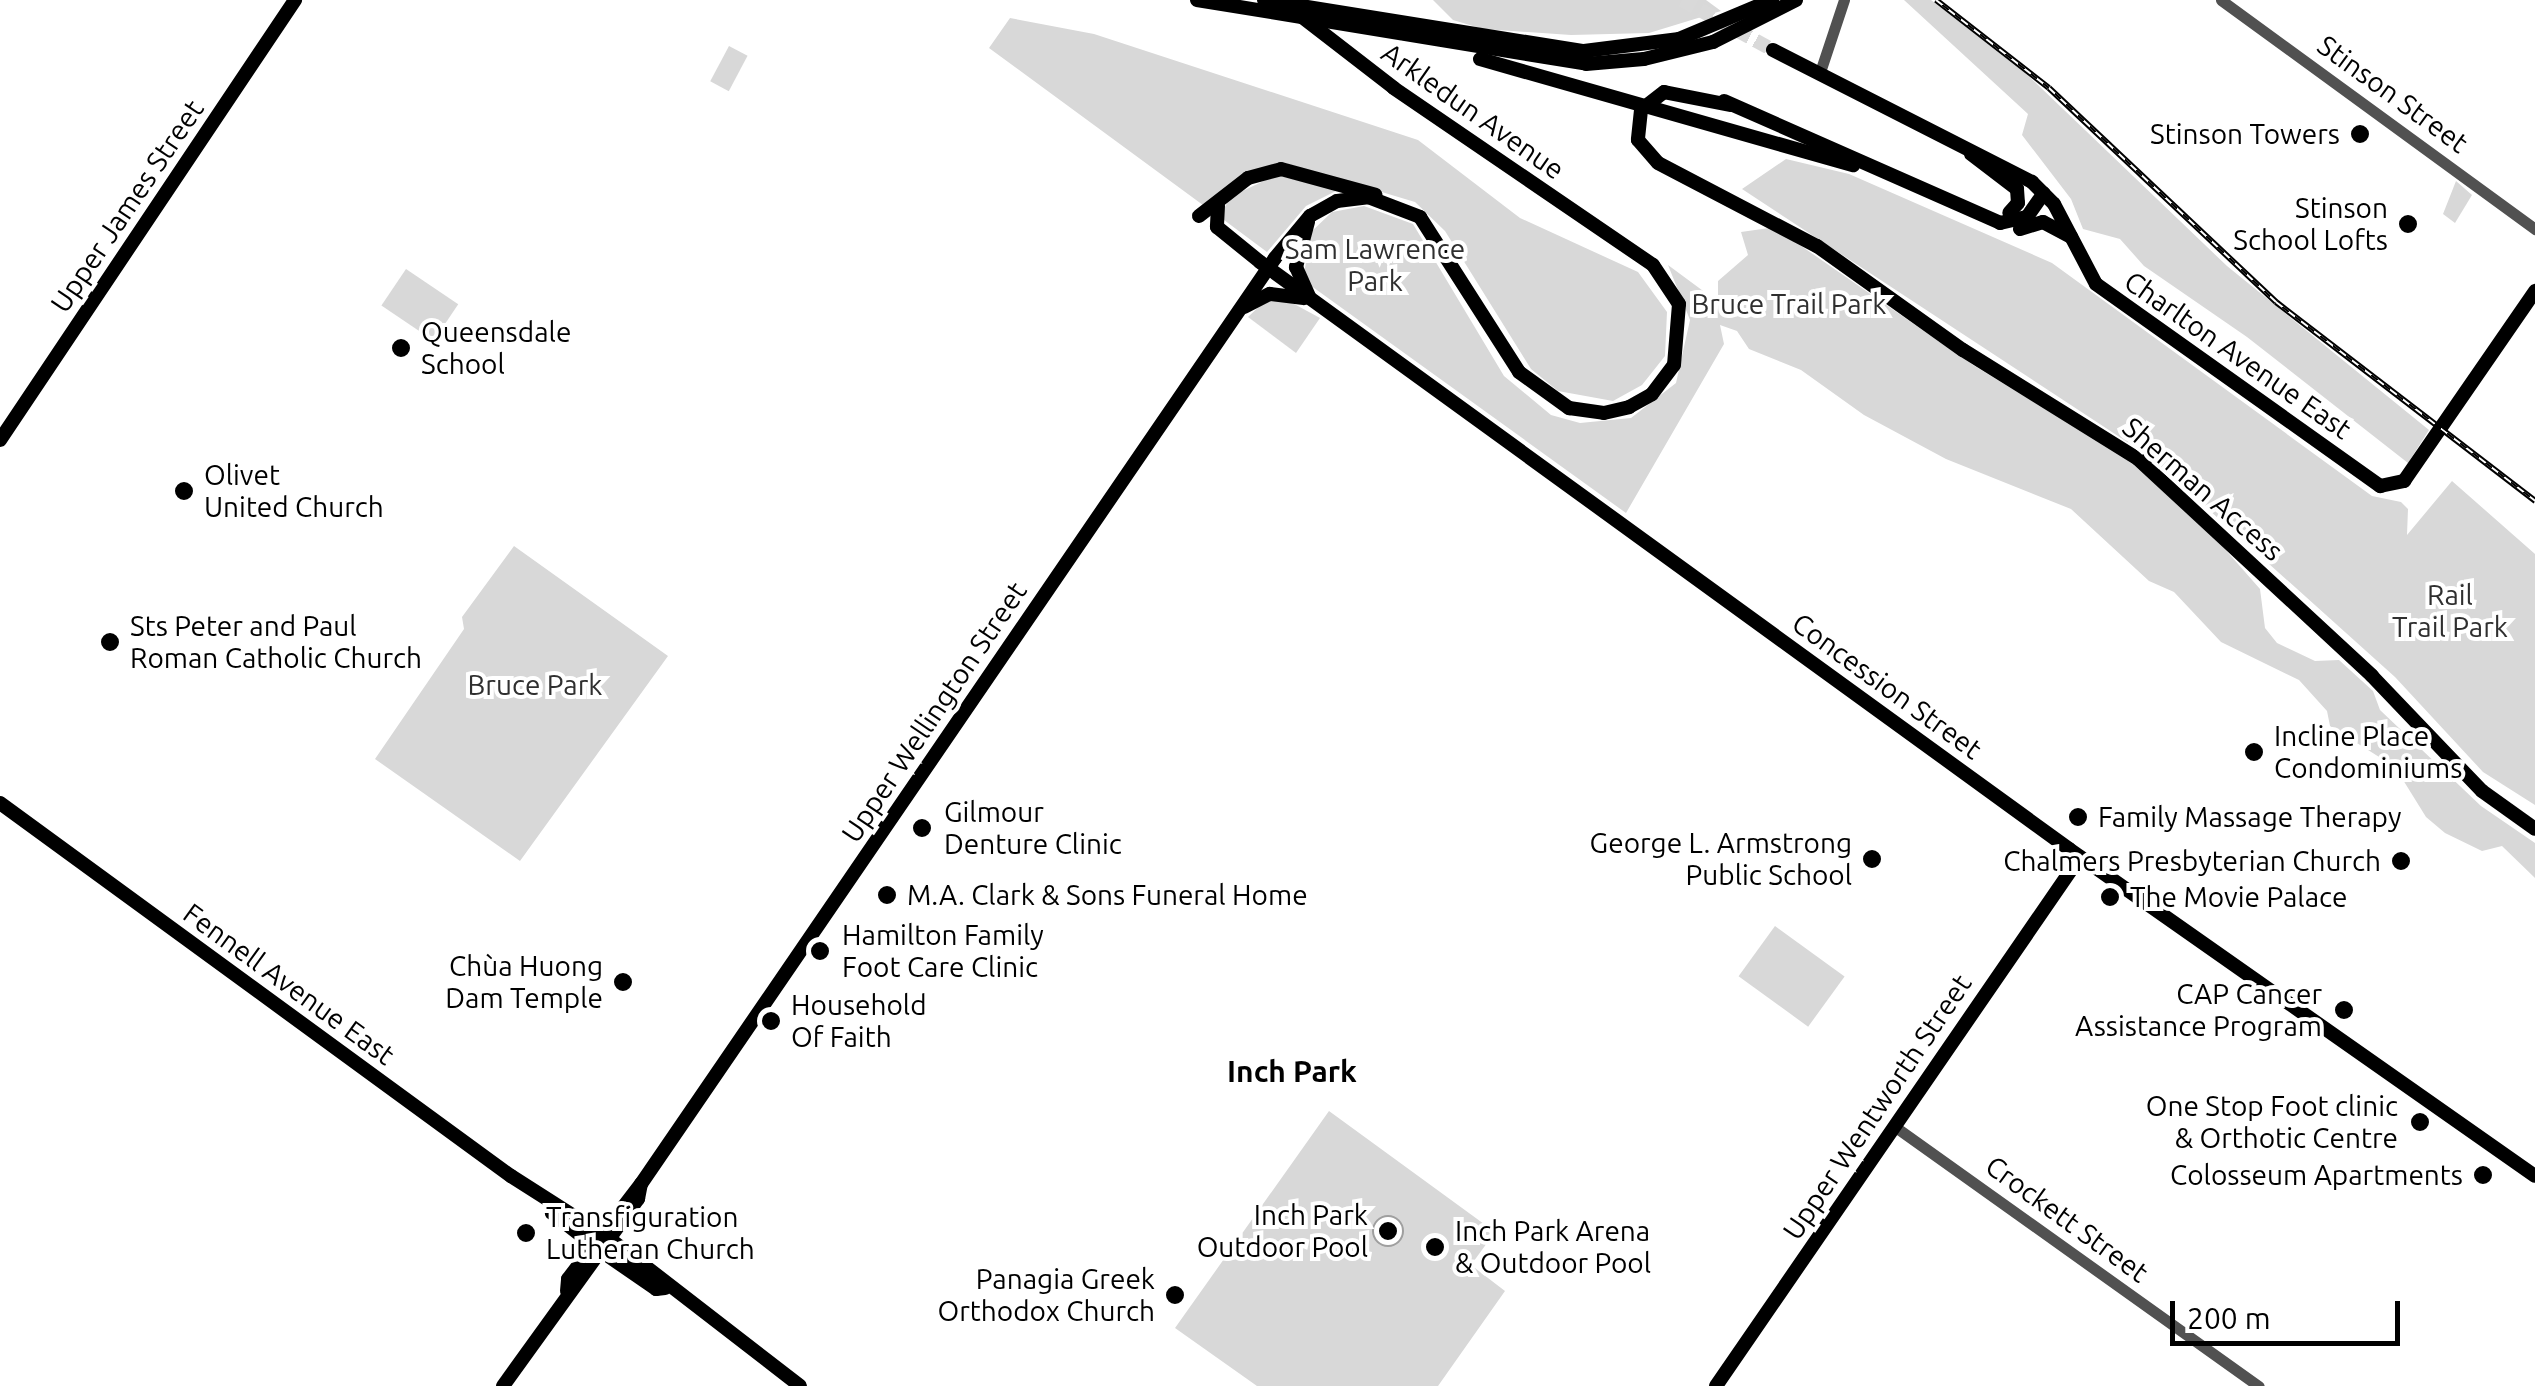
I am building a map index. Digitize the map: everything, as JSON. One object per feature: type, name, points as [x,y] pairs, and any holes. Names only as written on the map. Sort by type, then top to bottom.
[{"type":"main road","name":"Upper James Street","points":[[0,440],[295,0]]},
{"type":"main road","points":[[1197,0],[1526,58],[1616,62],[1713,42],[1796,0]]},
{"type":"main road","points":[[1264,0],[1584,51],[1679,40],[1772,0]]},
{"type":"main road","name":"Arkledun Avenue","points":[[1199,216],[1218,206],[1248,178],[1281,169],[1330,177],[1386,200],[1433,232],[1527,380],[1578,412],[1630,407],[1652,394],[1674,366],[1679,304],[1642,257],[1394,88],[1280,0]]},
{"type":"main road","points":[[1368,30],[1871,169]]},
{"type":"main road","name":"Charlton Avenue East","points":[[1773,50],[1968,150],[2044,194],[2096,284],[2370,480],[2398,486],[2535,292]]},
{"type":"main road","name":"Sherman Access","points":[[2044,194],[2034,211],[2015,222],[1972,211],[1689,89],[1664,92],[1648,102],[1637,120],[1634,140],[1651,158],[1817,246],[1963,350],[2138,459],[2372,676],[2482,791],[2535,828]]},
{"type":"main road","points":[[1968,150],[2017,189],[2018,203],[2009,212]]},
{"type":"main road","name":"Sherman Access","points":[[1972,211],[2009,212],[2044,194]]},
{"type":"main road","points":[[1312,300],[1296,268],[1310,216],[1346,198],[1386,200]]},
{"type":"main road","name":"Concession Street","points":[[1218,206],[1216,227],[1268,268],[2080,856],[2535,1176]]},
{"type":"main road","points":[[1972,211],[1995,230],[2044,222],[2071,237]]},
{"type":"main road","name":"Upper Wellington Street","points":[[503,1386],[567,1292],[568,1279],[638,1199],[641,1184],[1236,314],[1310,216]]},
{"type":"main road","points":[[1236,314],[1264,295],[1312,300]]},
{"type":"main road","name":"Fennell Avenue East","points":[[0,803],[550,1203],[552,1213],[601,1242],[800,1386]]},
{"type":"main road","name":"Upper Wentworth Street","points":[[1716,1386],[2080,856]]},
{"type":"street","points":[[1820,72],[1844,0]]},
{"type":"street","name":"Stinson Street","points":[[2221,0],[2535,229]]},
{"type":"street","name":"Crockett Street","points":[[1894,1126],[2260,1386]]},
{"type":"green space","points":[[1433,0],[1706,0],[1721,11],[1649,33],[1571,35],[1483,29],[1453,20]]},
{"type":"green space","points":[[1904,0],[1931,0],[2014,62],[2227,266],[2429,430],[2408,463],[2247,337],[2144,266],[2120,239],[2083,229],[2071,199],[2022,135],[2028,114]]},
{"type":"green space","name":"Sam Lawrence Park","points":[[1010,18],[1094,34],[1418,140],[1520,218],[1638,272],[1667,312],[1665,356],[1642,385],[1613,401],[1558,391],[1531,369],[1445,231],[1415,202],[1285,163],[1245,173],[1207,208],[989,48]]},
{"type":"green space","points":[[729,46],[748,56],[729,91],[710,81]]},
{"type":"green space","name":"Rail Trail Park","points":[[1786,159],[1849,174],[2052,263],[2372,496],[2401,502],[2408,509],[2407,535],[2452,481],[2535,554],[2535,805],[2483,772],[2395,677],[2150,457],[1742,189]]},
{"type":"green space","points":[[1276,175],[1338,190],[1306,206],[1267,252],[1220,217],[1230,197]]},
{"type":"green space","points":[[2456,181],[2472,195],[2455,223],[2443,214]]},
{"type":"green space","name":"Bruce Trail Park","points":[[1364,206],[1413,224],[1504,376],[1551,415],[1580,423],[1631,418],[1676,383],[1690,320],[1668,265],[1714,299],[1718,311],[1718,281],[1748,255],[1741,232],[1769,228],[1794,241],[1973,365],[2127,459],[2216,539],[2260,589],[2265,628],[2277,643],[2315,661],[2339,660],[2373,691],[2380,710],[2481,806],[2535,843],[2535,878],[2502,846],[2482,851],[2445,833],[2426,817],[2395,767],[2330,726],[2327,711],[2299,680],[2221,642],[2174,592],[2149,581],[2071,509],[1946,459],[1864,415],[1801,370],[1749,349],[1737,331],[1720,325],[1724,344],[1626,513],[1303,280],[1311,232],[1332,212]]},
{"type":"green space","points":[[406,269],[458,304],[434,341],[381,305]]},
{"type":"green space","points":[[1285,299],[1320,318],[1296,353],[1248,317],[1265,301]]},
{"type":"green space","name":"Bruce Park","points":[[514,546],[668,656],[520,861],[375,759],[464,629],[462,617]]},
{"type":"green space","points":[[1775,926],[1845,977],[1808,1027],[1739,976]]},
{"type":"green space","name":"Inch Park","points":[[1329,1111],[1495,1232],[1471,1265],[1505,1291],[1438,1386],[1257,1386],[1175,1328]]},
{"type":"shaded area","name":"Inch Park Outdoor Pool","points":[[1388,1215],[1399,1220],[1404,1231],[1399,1242],[1388,1247],[1377,1242],[1372,1231],[1377,1220]]},
{"type":"tunnel","points":[[1682,0],[1773,50]]},
{"type":"railway","points":[[1936,0],[2049,88],[2276,302],[2535,501]]},
{"type":"place","name":"Stinson Towers","points":[[2360,134]]},
{"type":"place","name":"Stinson School Lofts","points":[[2408,224]]},
{"type":"place","name":"Queensdale School","points":[[401,348]]},
{"type":"place","name":"Olivet United Church","points":[[184,491]]},
{"type":"place","name":"Sts Peter and Paul Roman Catholic Church","points":[[110,642]]},
{"type":"place","name":"Incline Place Condominiums","points":[[2254,752]]},
{"type":"place","name":"Family Massage Therapy","points":[[2078,817]]},
{"type":"place","name":"Gilmour Denture Clinic","points":[[922,828]]},
{"type":"place","name":"George L. Armstrong Public School","points":[[1872,859]]},
{"type":"place","name":"Chalmers Presbyterian Church","points":[[2401,861]]},
{"type":"place","name":"M.A. Clark & Sons Funeral Home","points":[[887,895]]},
{"type":"place","name":"The Movie Palace","points":[[2110,897]]},
{"type":"place","name":"Hamilton Family Foot Care Clinic","points":[[820,951]]},
{"type":"place","name":"Chùa Huong Dam Temple","points":[[623,982]]},
{"type":"place","name":"CAP Cancer Assistance Program","points":[[2344,1010]]},
{"type":"place","name":"Household Of Faith","points":[[771,1021]]},
{"type":"place","name":"One Stop Foot clinic & Orthotic Centre","points":[[2420,1122]]},
{"type":"place","name":"Colosseum Apartments","points":[[2483,1175]]},
{"type":"place","name":"Inch Park Outdoor Pool","points":[[1388,1231]]},
{"type":"place","name":"Transfiguration Lutheran Church","points":[[526,1233]]},
{"type":"place","name":"Inch Park Arena & Outdoor Pool","points":[[1435,1247]]},
{"type":"place","name":"Panagia Greek Orthodox Church","points":[[1175,1295]]},
{"type":"district","name":"Inch Park","points":[[1292,1071]]}]
